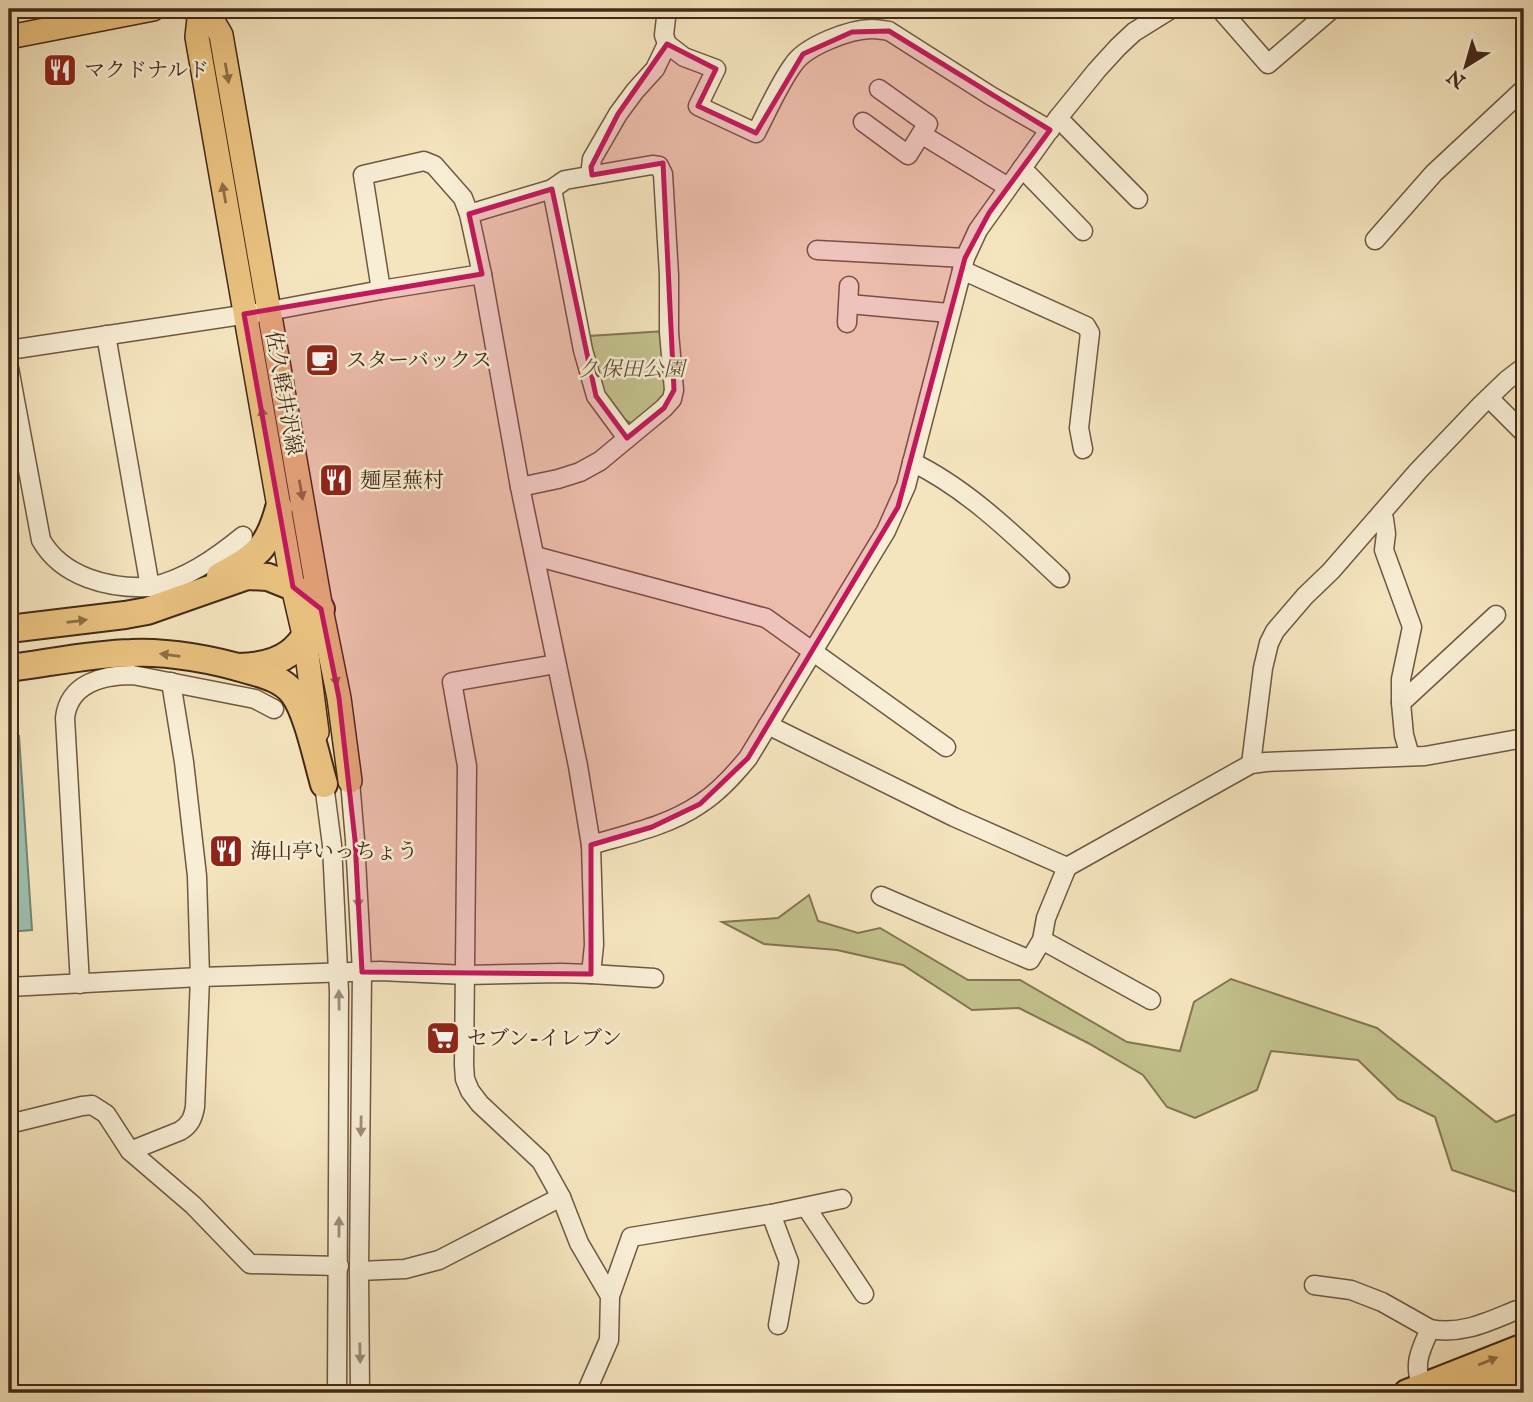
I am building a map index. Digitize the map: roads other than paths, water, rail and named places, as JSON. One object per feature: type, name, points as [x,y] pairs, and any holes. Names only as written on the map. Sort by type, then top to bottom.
[{"type":"highway","points":[[9,629],[125,615],[159,595],[232,569],[257,552],[271,535],[279,508]]},
{"type":"highway","points":[[159,595],[247,576],[268,577],[292,587],[321,610],[304,639],[291,651],[270,664],[238,667]]},
{"type":"highway","points":[[9,668],[130,653],[155,653],[238,667],[269,676],[289,688],[295,695],[337,783]]},
{"type":"highway","points":[[1415,1390],[1522,1323]]},
{"type":"highway","points":[[1469,1393],[1524,1370]]},
{"type":"main road","points":[[9,37],[153,9]]},
{"type":"main road","name":"佐久軽井沢線","points":[[200,9],[197,37],[292,587],[337,783]]},
{"type":"main road","name":"佐久軽井沢線","points":[[206,9],[221,35],[321,610],[339,698],[337,783]]},
{"type":"street","points":[[667,9],[664,35],[667,44],[684,57],[716,69],[698,106],[756,133],[793,63],[803,54],[852,32],[873,29],[888,31],[991,96],[1054,124],[1138,199]]},
{"type":"street","points":[[591,845],[652,827],[700,804],[733,776],[748,758],[886,531],[906,486],[963,264],[978,230],[1054,124],[1118,47],[1134,32],[1171,9]]},
{"type":"street","points":[[1220,9],[1268,64],[1332,9]]},
{"type":"street","points":[[592,174],[592,159],[618,114],[655,69],[667,44]]},
{"type":"street","points":[[863,122],[908,155],[928,124],[879,89]]},
{"type":"street","points":[[1375,240],[1434,173],[1524,89]]},
{"type":"street","points":[[921,134],[1008,187]]},
{"type":"street","points":[[381,290],[363,175],[424,161],[434,165],[463,198],[482,274],[520,487],[578,766],[591,845],[594,945],[591,974]]},
{"type":"street","points":[[469,214],[552,189],[565,180],[592,174],[652,165],[659,166],[663,174],[674,390],[672,399],[600,461],[580,472],[520,487]]},
{"type":"street","points":[[1022,168],[1083,231]]},
{"type":"street","points":[[552,189],[583,350],[596,396],[627,438]]},
{"type":"street","points":[[817,250],[963,264],[1086,326],[1090,333],[1079,428],[1083,449]]},
{"type":"street","points":[[9,350],[269,311],[482,274]]},
{"type":"street","points":[[847,323],[849,295],[950,313]]},
{"type":"street","points":[[106,335],[159,595]]},
{"type":"street","points":[[1251,764],[1263,668],[1269,643],[1289,614],[1331,571],[1418,471],[1507,380],[1524,367]]},
{"type":"street","points":[[9,368],[41,540],[47,550],[61,565],[76,574],[159,595]]},
{"type":"street","points":[[1489,398],[1524,433]]},
{"type":"street","points":[[912,462],[931,471],[971,500],[1013,534],[1060,578]]},
{"type":"street","points":[[1381,515],[1386,534],[1384,550],[1412,627],[1401,679],[1404,735],[1410,757]]},
{"type":"street","points":[[159,595],[164,584],[211,560],[243,536]]},
{"type":"street","points":[[535,556],[766,618],[946,747]]},
{"type":"street","points":[[1401,703],[1496,615]]},
{"type":"street","points":[[556,664],[452,682],[467,766],[464,1065],[470,1091],[480,1104],[541,1161],[561,1197],[579,1243],[610,1296]]},
{"type":"street","points":[[80,984],[65,718],[66,708],[72,697],[97,680],[115,675],[133,675],[255,699],[274,709]]},
{"type":"street","points":[[130,1151],[180,1131],[193,1115],[200,977],[197,876],[171,682]]},
{"type":"street","points":[[768,725],[954,817],[1068,867]]},
{"type":"street","points":[[881,897],[1030,960],[1042,940],[1046,918],[1068,867],[1251,764],[1425,756],[1524,738]]},
{"type":"street","points":[[337,783],[355,839],[362,972],[360,1393]]},
{"type":"street","points":[[337,783],[332,845],[339,992],[337,1393]]},
{"type":"street","points":[[1042,940],[1151,1000]]},
{"type":"street","points":[[9,987],[380,971],[466,975],[561,973],[654,978]]},
{"type":"street","points":[[9,1124],[92,1105],[106,1114],[130,1151],[193,1205],[250,1264],[339,1266]]},
{"type":"street","points":[[359,1271],[405,1269],[439,1260],[561,1197]]},
{"type":"street","points":[[586,1393],[609,1340],[610,1296],[631,1237],[771,1214],[842,1199]]},
{"type":"street","points":[[806,1207],[854,1289]]},
{"type":"street","points":[[771,1214],[789,1262],[778,1325]]},
{"type":"street","points":[[1314,1285],[1351,1290],[1382,1301],[1430,1329],[1440,1331],[1522,1323]]},
{"type":"street","points":[[1415,1390],[1419,1353],[1430,1329]]},
{"type":"tunnel","points":[[1522,1326],[1524,1330]]},
{"type":"place","name":"マクドナルド","points":[[60,70]]},
{"type":"place","name":"スターバックス","points":[[322,360]]},
{"type":"place","name":"麺屋蕪村","points":[[336,480]]},
{"type":"place","name":"海山亭いっちょう","points":[[226,851]]},
{"type":"place","name":"セブン-イレブン","points":[[443,1038]]},
{"type":"park label","name":"久保田公園","points":[[632,369]]}]
